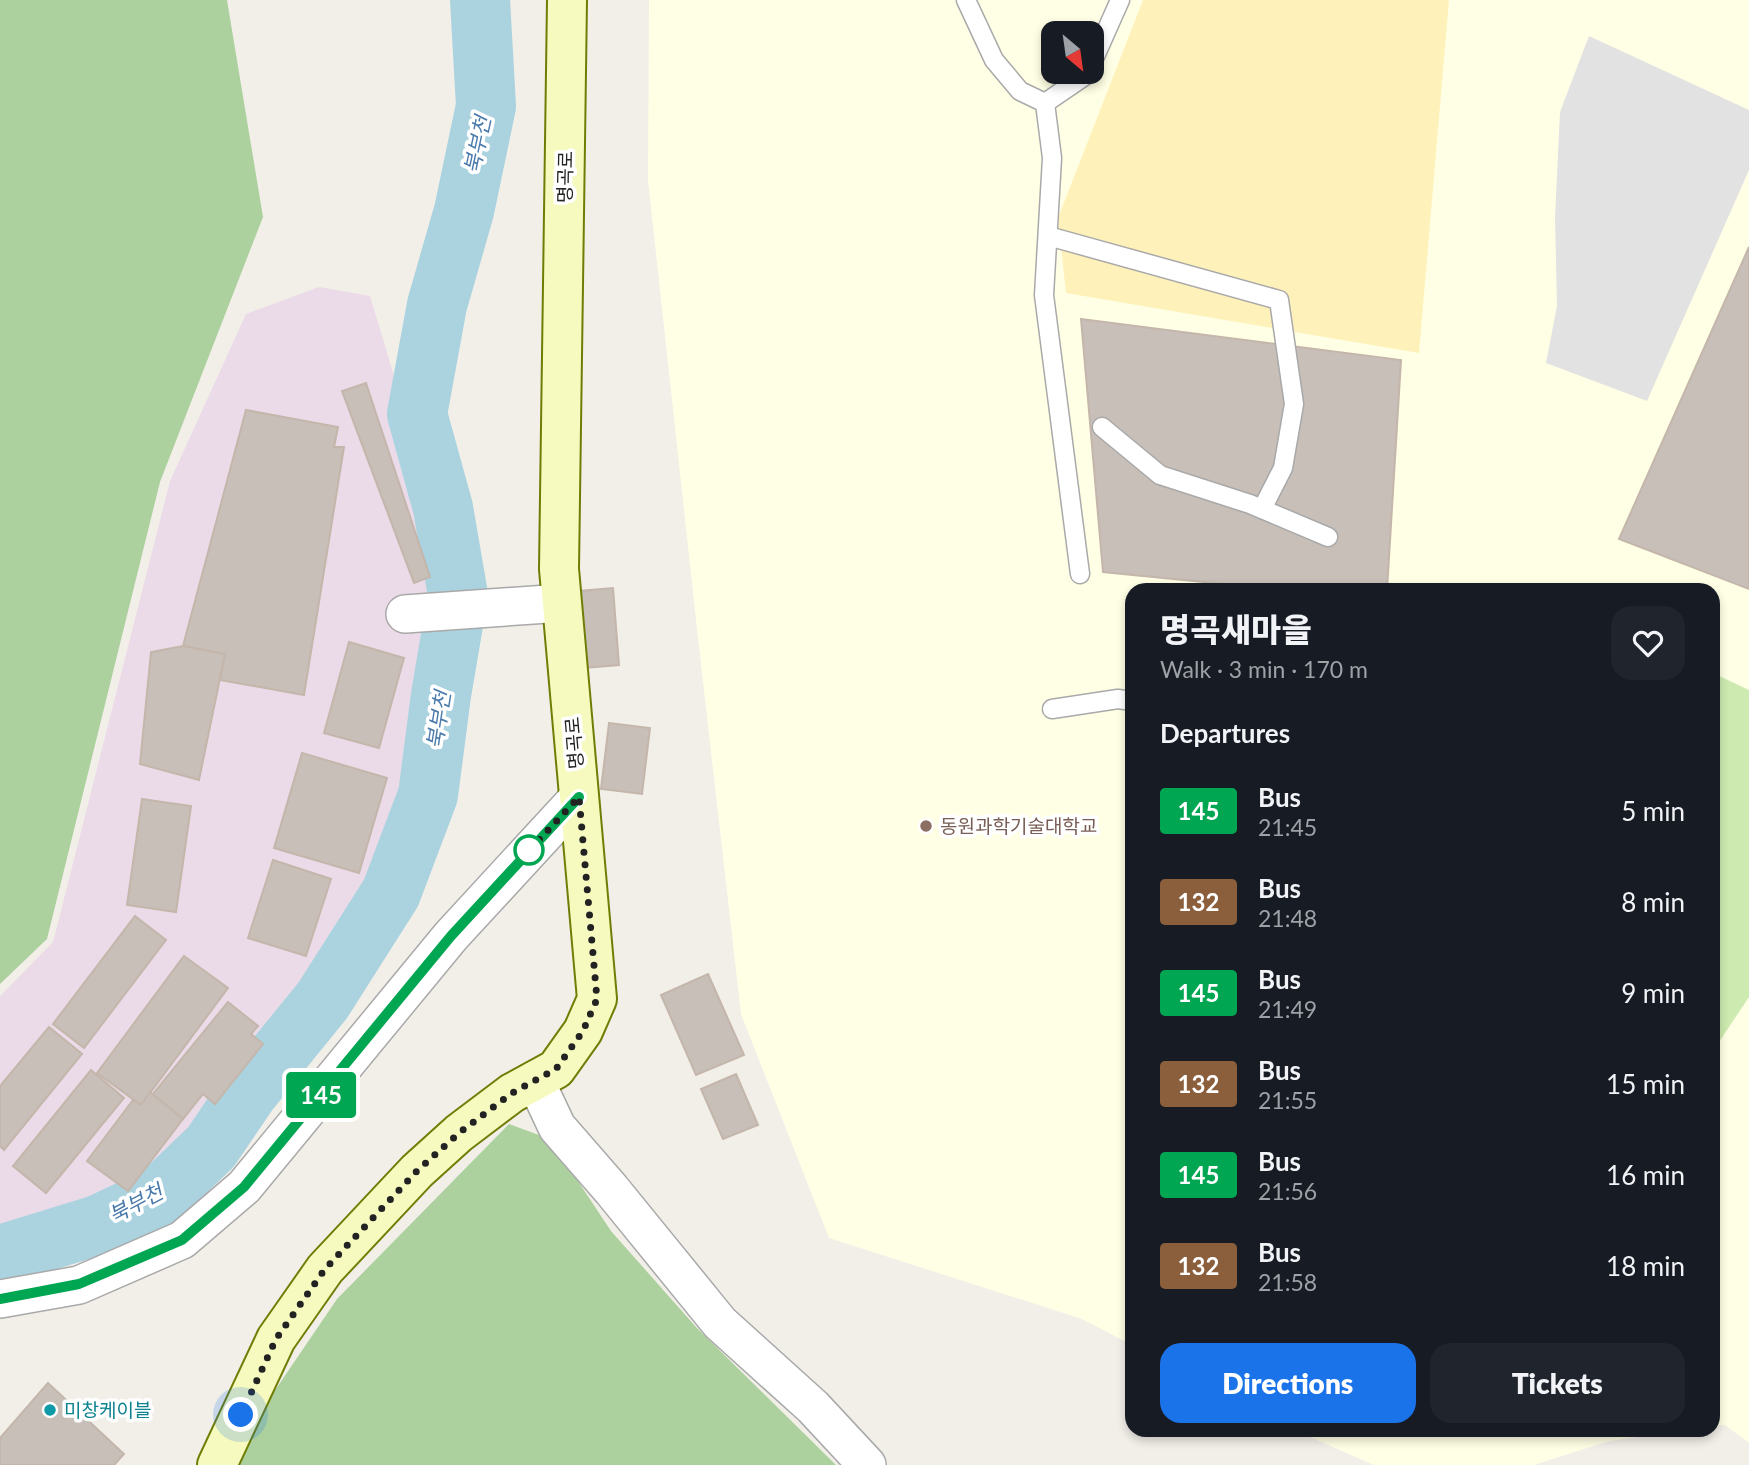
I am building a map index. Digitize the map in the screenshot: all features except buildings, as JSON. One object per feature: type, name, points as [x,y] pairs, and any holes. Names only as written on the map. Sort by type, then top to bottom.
[{"type":"main road","name":"명곡로","points":[[217,1465],[276,1339],[325,1269],[417,1171],[459,1133],[512,1093],[556,1069],[583,1031],[597,999],[559,569],[567,0]]},
{"type":"street","points":[[405,614],[562,603]]},
{"type":"street","points":[[0,1299],[79,1284],[182,1240],[244,1187],[451,936],[579,797]]},
{"type":"street","points":[[535,1080],[557,1127],[720,1323],[813,1407],[867,1465]]},
{"type":"lane","points":[[966,0],[994,60],[1020,91],[1045,103]]},
{"type":"lane","points":[[1104,35],[1120,0]]},
{"type":"lane","points":[[1045,103],[1073,84]]},
{"type":"lane","points":[[1045,103],[1052,159],[1044,295],[1080,574]]},
{"type":"lane","points":[[1048,236],[1279,300],[1294,404],[1283,468],[1262,509]]},
{"type":"lane","points":[[1102,427],[1160,475],[1262,509],[1328,537]]},
{"type":"lane","points":[[1052,709],[1125,700]]},
{"type":"shaded area","name":"동원과학기술대학교","points":[[649,0],[1749,0],[1749,1443],[1725,1425],[1720,1425],[1720,583],[1125,583],[1125,1341],[1082,1319],[829,1238],[741,1014],[648,180]]},
{"type":"shaded area","points":[[1589,36],[1749,110],[1749,170],[1647,401],[1546,363],[1557,306],[1555,218],[1560,112]]},
{"type":"shaded area","points":[[319,287],[370,296],[395,379],[443,588],[415,794],[381,886],[316,996],[242,1085],[202,1141],[157,1185],[91,1215],[0,1244],[0,996],[53,942],[170,481],[246,314]]},
{"type":"shaded area","points":[[1310,1437],[1638,1437],[1609,1441],[1534,1465],[1374,1465]]},
{"type":"green space","points":[[0,0],[227,0],[263,217],[160,482],[47,939],[0,984]]},
{"type":"green space","points":[[1720,676],[1749,690],[1749,997],[1720,1040]]},
{"type":"green space","points":[[509,1124],[550,1139],[611,1231],[696,1327],[836,1465],[239,1465],[267,1402],[337,1299]]},
{"type":"sand","points":[[1143,0],[1449,0],[1419,353],[1066,293],[1058,218]]},
{"type":"waterway","name":"북부천","points":[[0,1255],[98,1225],[161,1195],[211,1147],[249,1091],[323,1000],[391,893],[428,795],[458,595],[443,508],[417,414],[437,305],[464,211],[486,106],[480,0]]},
{"type":"bus line","name":"145","points":[[0,1299],[79,1284],[182,1240],[244,1187],[451,936],[579,797]]},
{"type":"place","name":"동원과학기술대학교","points":[[926,826]]},
{"type":"place","name":"미창케이블","points":[[50,1410]]},
{"type":"route","points":[[241,1415],[276,1339],[325,1269],[417,1171],[459,1133],[512,1093],[556,1069],[583,1031],[597,999],[579,797],[524,856],[529,850]]}]
